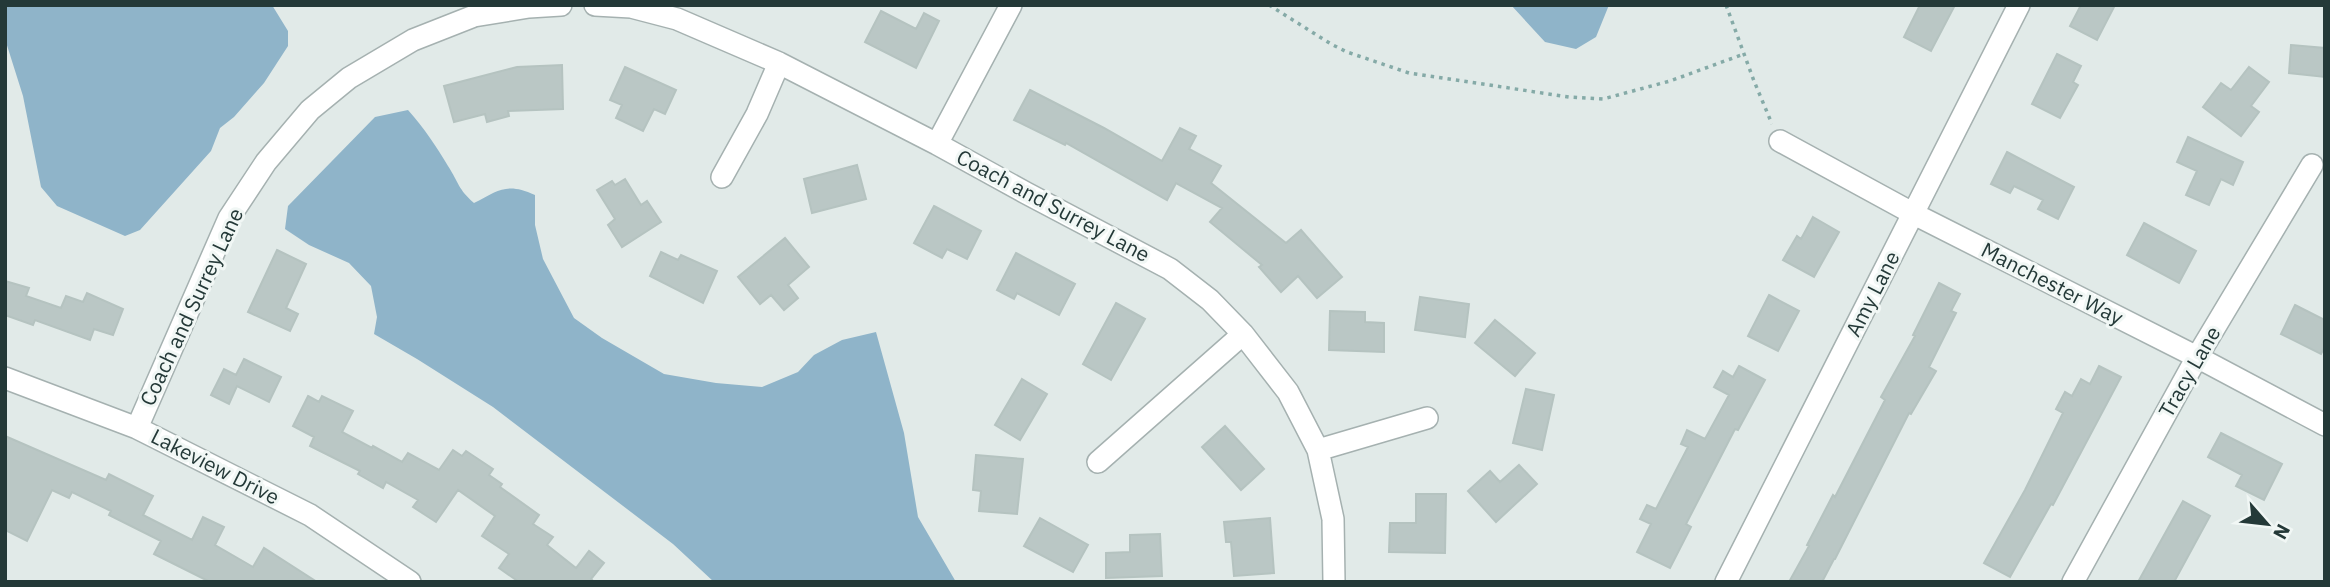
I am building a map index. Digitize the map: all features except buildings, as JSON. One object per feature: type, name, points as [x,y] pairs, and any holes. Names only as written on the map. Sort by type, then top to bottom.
[{"type":"street","name":"Coach and Surrey Lane","points":[[137,428],[229,218],[266,162],[310,110],[349,78],[412,40],[472,11],[561,5]]},
{"type":"street","name":"Coach and Surrey Lane","points":[[595,5],[631,8],[677,19],[779,63],[1170,269],[1210,300],[1243,334],[1287,392],[1318,450],[1333,519],[1334,582]]},
{"type":"street","points":[[937,144],[1012,5]]},
{"type":"street","name":"Amy Lane","points":[[1726,582],[2019,5]]},
{"type":"street","points":[[722,177],[757,114],[779,63]]},
{"type":"street","name":"Manchester Way","points":[[1780,141],[1914,214],[2325,425]]},
{"type":"street","name":"Tracy Lane","points":[[2073,582],[2197,357],[2312,165]]},
{"type":"street","points":[[1097,463],[1243,334]]},
{"type":"street","name":"Lakeview Drive","points":[[5,378],[137,428],[310,515],[410,582]]},
{"type":"street","points":[[1318,450],[1427,418]]},
{"type":"path","points":[[1269,5],[1339,48],[1409,73],[1569,97],[1603,99],[1670,81],[1744,54]]},
{"type":"path","points":[[1726,5],[1780,141]]},
{"type":"water","points":[[5,5],[272,5],[288,31],[288,46],[264,83],[234,117],[220,128],[211,151],[140,230],[125,236],[57,206],[41,187],[23,96],[5,39]]},
{"type":"water","points":[[1511,5],[1609,5],[1596,37],[1576,49],[1545,42]]},
{"type":"water","points":[[408,110],[434,144],[462,190],[474,203],[490,194],[510,188],[535,195],[535,225],[543,259],[574,318],[602,338],[664,374],[762,387],[798,372],[814,355],[842,340],[876,332],[904,433],[918,517],[956,582],[714,582],[673,544],[493,407],[374,334],[377,317],[371,286],[349,263],[309,245],[285,229],[288,206],[375,117]]}]
